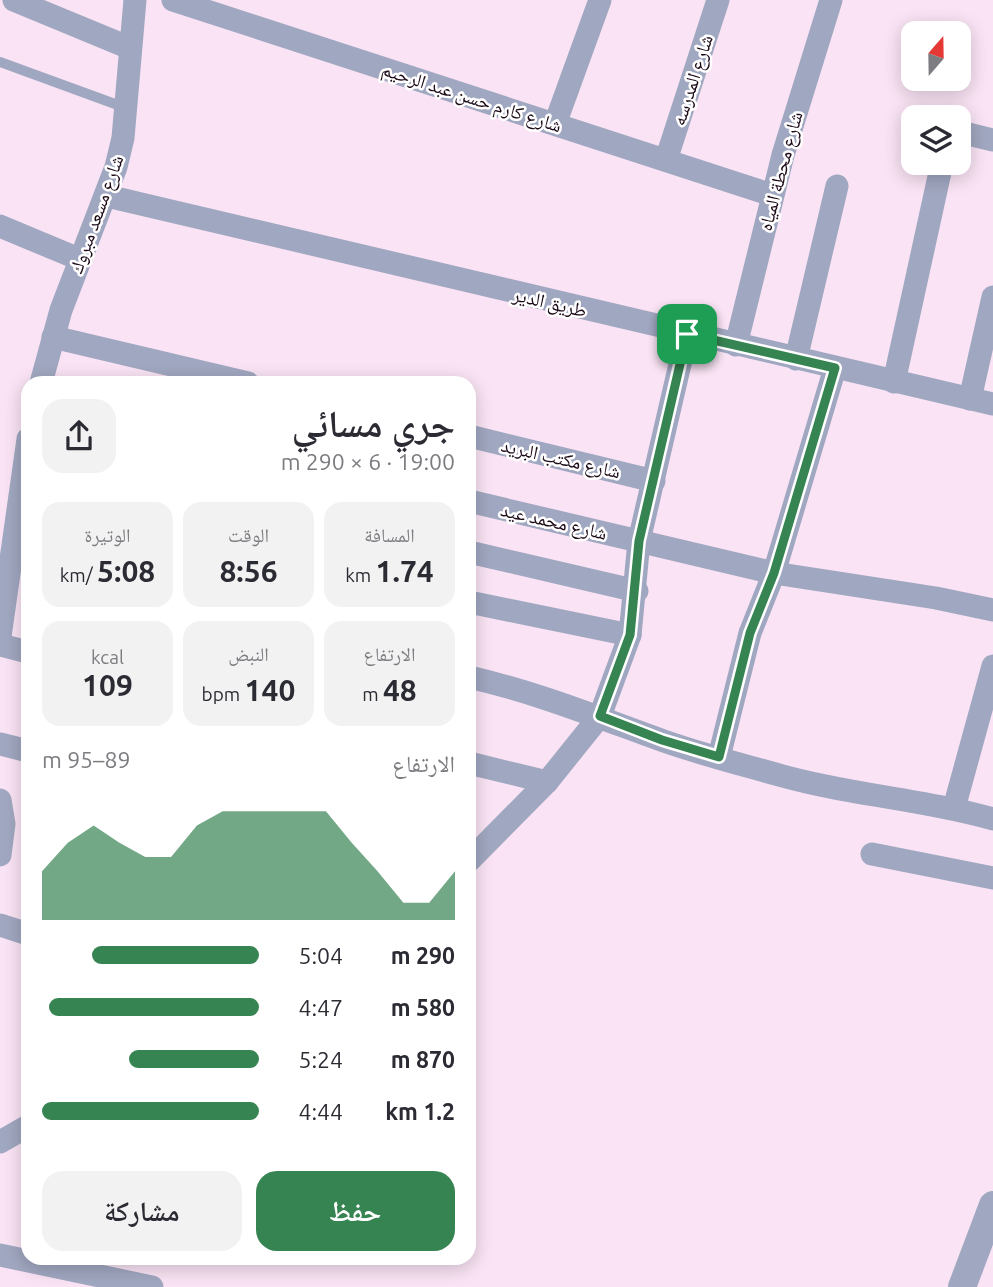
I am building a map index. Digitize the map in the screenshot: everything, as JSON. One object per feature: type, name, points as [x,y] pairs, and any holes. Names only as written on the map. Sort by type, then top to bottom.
[{"type":"street","points":[[13,0],[130,48]]},
{"type":"street","name":"شارع مسعد مبروك","points":[[43,376],[79,259],[107,196],[123,138],[135,0]]},
{"type":"street","name":"شارع كارم حسن عبد الرحيم","points":[[173,0],[772,195]]},
{"type":"street","points":[[555,124],[600,0]]},
{"type":"street","name":"شارع المدرسه","points":[[666,160],[718,0]]},
{"type":"street","name":"شارع محطة المياه","points":[[736,345],[772,195],[831,0]]},
{"type":"street","points":[[971,135],[993,140]]},
{"type":"street","points":[[894,382],[939,175]]},
{"type":"street","points":[[796,359],[837,186]]},
{"type":"street","name":"طريق الدير","points":[[107,196],[993,404]]},
{"type":"street","points":[[0,226],[79,259]]},
{"type":"street","points":[[970,399],[993,297]]},
{"type":"street","points":[[476,854],[547,782],[600,716],[630,635],[637,590],[639,541],[687,334]]},
{"type":"street","points":[[53,337],[218,376]]},
{"type":"street","points":[[719,757],[750,633],[774,573],[835,368]]},
{"type":"street","name":"شارع مكتب البريد","points":[[476,438],[654,481]]},
{"type":"street","name":"شارع محمد عيد","points":[[476,503],[774,573],[936,598],[993,610]]},
{"type":"street","points":[[0,637],[18,580],[21,534]]},
{"type":"street","points":[[476,554],[637,590]]},
{"type":"street","points":[[476,603],[630,635]]},
{"type":"street","points":[[0,645],[21,650]]},
{"type":"street","points":[[954,808],[993,666]]},
{"type":"street","points":[[476,679],[600,716],[662,740],[833,789],[954,808],[993,819]]},
{"type":"street","points":[[0,744],[21,749]]},
{"type":"street","points":[[476,765],[547,782]]},
{"type":"street","points":[[0,800],[4,824],[0,855]]},
{"type":"street","points":[[872,854],[993,878]]},
{"type":"street","points":[[0,925],[21,932]]},
{"type":"street","points":[[0,1142],[21,1130]]},
{"type":"street","points":[[962,1287],[993,1205]]},
{"type":"street","points":[[0,1255],[21,1259]]},
{"type":"street","points":[[48,1265],[152,1287]]},
{"type":"lane","points":[[0,62],[126,108]]},
{"type":"route","points":[[687,334],[835,368],[774,573],[750,633],[719,757],[662,740],[600,716],[630,635],[637,590],[639,541],[687,334]]}]
